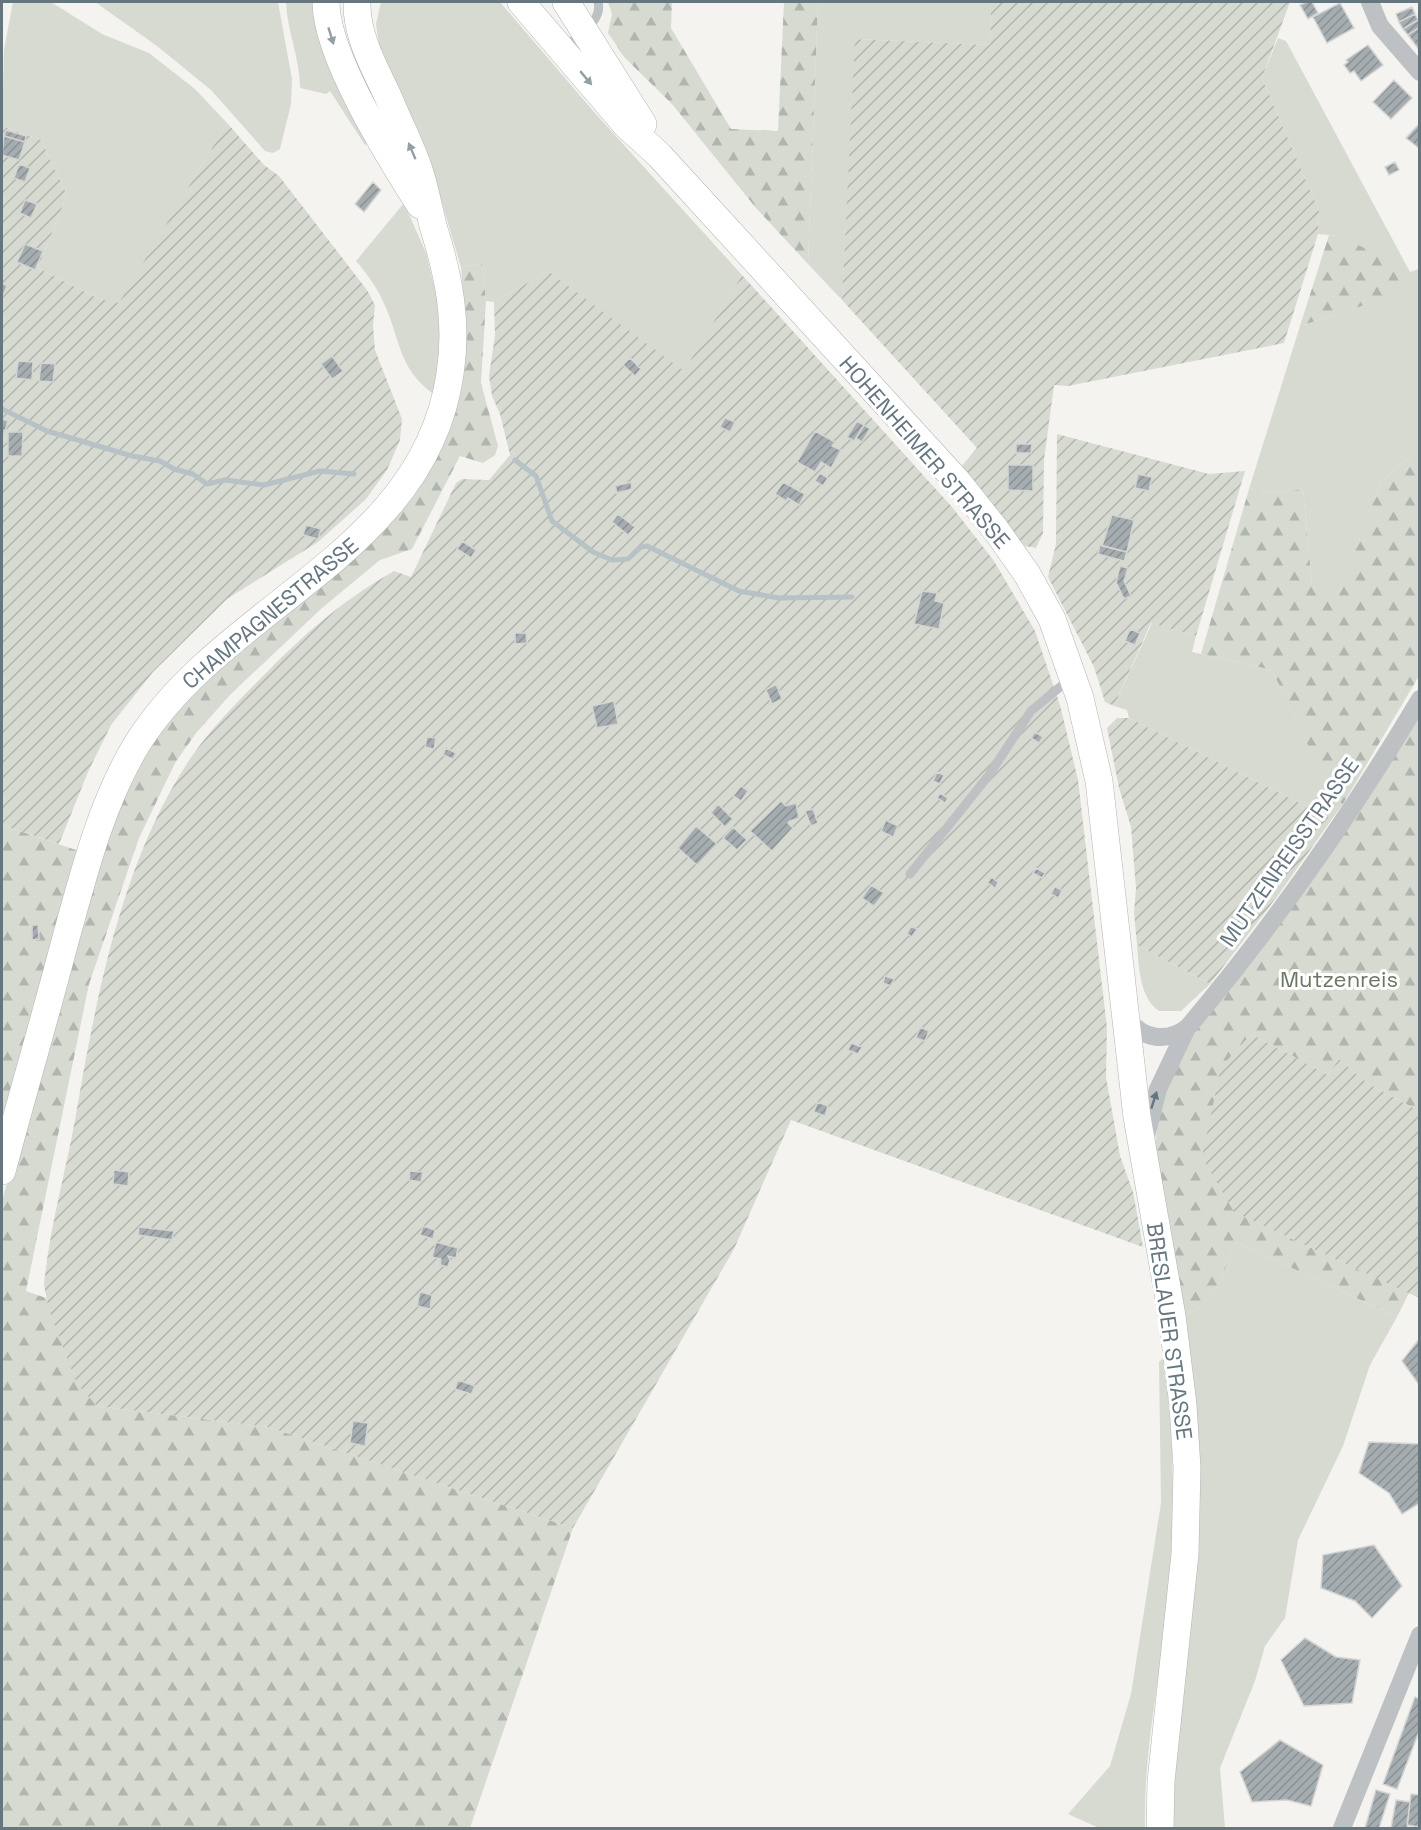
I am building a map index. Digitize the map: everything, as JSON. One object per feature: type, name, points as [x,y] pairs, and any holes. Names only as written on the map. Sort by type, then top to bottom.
[{"type":"main road","name":"CHAMPAGNESTRASSE","points":[[326,2],[329,30],[344,69],[399,172],[434,227]]},
{"type":"main road","name":"CHAMPAGNESTRASSE","points":[[2,1171],[96,837],[116,786],[137,744],[167,704],[202,667],[350,546],[381,517],[403,490],[429,444],[441,415],[450,377],[453,341],[452,299],[417,164],[362,36],[357,2]]},
{"type":"main road","name":"HOHENHEIMER STRASSE","points":[[521,2],[626,125],[659,155],[977,507],[1012,551],[1040,596],[1056,629],[1073,676],[1099,782],[1125,1015]]},
{"type":"main road","name":"HOHENHEIMER STRASSE","points":[[566,2],[634,110],[659,155]]},
{"type":"main road","name":"BRESLAUER STRASSE","points":[[1125,1015],[1144,1157],[1178,1362],[1187,1468],[1182,1600],[1161,1781],[1160,1828]]},
{"type":"street","points":[[1370,2],[1380,27],[1419,72]]},
{"type":"street","name":"MUTZENREISSTRASSE","points":[[1144,1157],[1154,1099],[1174,1052],[1188,1027],[1301,884],[1366,788],[1419,699]]},
{"type":"street","name":"MUTZENREISSTRASSE","points":[[1125,1015],[1144,1032],[1160,1038],[1174,1037],[1188,1027]]},
{"type":"street","points":[[1342,1828],[1419,1635]]},
{"type":"lane","points":[[562,50],[598,15],[598,2]]},
{"type":"lane","points":[[910,874],[985,781],[1031,711],[1047,694],[1073,676]]},
{"type":"green space","points":[[13,2],[51,2],[102,34],[149,53],[195,89],[227,123],[119,304],[99,299],[38,268],[67,195],[41,140],[2,126],[4,50]]},
{"type":"green space","points":[[95,2],[278,2],[292,79],[291,104],[280,149],[273,153],[265,151],[211,90],[157,46]]},
{"type":"green space","points":[[286,2],[314,2],[371,141],[365,145],[330,91],[326,94],[300,88]]},
{"type":"green space","points":[[381,2],[500,2],[594,112],[742,275],[684,372],[548,271],[494,302],[486,301],[482,264],[461,267],[442,203],[379,45],[376,24]]},
{"type":"green space","points":[[608,2],[672,2],[671,28],[731,129],[778,131],[784,2],[818,2],[808,264],[756,208],[672,104],[625,58],[608,33],[612,14]]},
{"type":"green space","points":[[818,2],[991,2],[990,45],[856,39],[842,300],[808,264]]},
{"type":"green space","points":[[991,2],[1290,2],[1262,78],[1319,211],[1318,234],[1284,343],[1068,386],[1054,385],[1044,460],[1043,533],[1036,548],[1025,546],[961,467],[977,448],[842,300],[855,39],[990,45]]},
{"type":"green space","points":[[1278,38],[1286,41],[1410,272],[1419,269],[1419,450],[1382,480],[1338,594],[1312,586],[1303,489],[1276,493],[1249,489],[1300,326],[1398,294],[1341,236],[1318,234],[1319,211],[1262,78]]},
{"type":"green space","points":[[227,123],[264,165],[279,176],[367,290],[375,305],[373,325],[375,350],[402,419],[400,440],[387,470],[366,499],[318,542],[227,599],[153,672],[111,725],[88,772],[59,844],[2,825],[2,126],[41,140],[67,195],[38,268],[99,299],[119,303]]},
{"type":"green space","points":[[404,203],[426,253],[437,298],[440,343],[437,377],[432,393],[421,384],[407,364],[383,301],[356,261]]},
{"type":"green space","points":[[1329,235],[1341,236],[1410,272],[1399,294],[1300,326]]},
{"type":"green space","points":[[482,264],[486,301],[481,383],[498,446],[495,455],[483,463],[460,456],[412,549],[380,560],[322,608],[231,694],[196,733],[175,763],[139,838],[89,984],[26,1291],[46,1298],[97,1406],[268,1427],[573,1528],[470,1828],[2,1828],[2,1201],[94,871],[138,763],[184,699],[396,512],[429,470],[450,428],[462,386],[466,334],[461,267]]},
{"type":"green space","points":[[548,271],[684,371],[742,275],[952,507],[994,561],[1035,631],[1060,705],[1078,780],[1107,1028],[1106,1077],[1120,1156],[1133,1192],[1143,1247],[791,1120],[734,1249],[573,1528],[268,1427],[97,1406],[77,1384],[49,1310],[44,1285],[53,1223],[103,979],[129,885],[167,797],[192,756],[209,734],[237,702],[297,643],[343,604],[376,581],[394,571],[411,577],[456,483],[462,479],[489,480],[510,455],[500,414],[492,396],[489,376],[495,335],[494,302]]},
{"type":"green space","points":[[1057,434],[1209,474],[1245,471],[1196,636],[1151,623],[1114,706],[1105,702],[1094,667],[1048,577],[1056,544]]},
{"type":"green space","points":[[1419,450],[1419,676],[1343,804],[1333,798],[1272,670],[1201,654],[1249,489],[1276,493],[1303,489],[1312,586],[1338,593],[1382,480]]},
{"type":"green space","points":[[1152,623],[1196,636],[1192,652],[1272,670],[1333,797],[1343,804],[1332,819],[1129,718],[1127,710],[1114,706]]},
{"type":"green space","name":"Mutzenreis","points":[[1419,714],[1419,1111],[1367,1083],[1339,1059],[1328,1075],[1251,1034],[1234,1212],[1409,1293],[1397,1317],[1236,1242],[1222,1276],[1209,1297],[1191,1312],[1179,1317],[1155,1151],[1157,1123],[1164,1096],[1180,1058],[1197,1029]]},
{"type":"green space","points":[[1117,718],[1129,718],[1332,819],[1279,894],[1210,984],[1137,945],[1134,912],[1136,889],[1131,827],[1119,788],[1107,728]]},
{"type":"green space","points":[[2,825],[82,852],[2,1138]]},
{"type":"green space","points":[[1137,945],[1210,984],[1181,1011],[1159,1011],[1147,998],[1144,990]]},
{"type":"green space","points":[[1251,1034],[1328,1075],[1339,1059],[1367,1083],[1419,1111],[1419,1298],[1234,1212],[1202,1157],[1221,1067]]},
{"type":"green space","points":[[1236,1242],[1397,1317],[1370,1365],[1343,1446],[1298,1540],[1285,1618],[1265,1646],[1255,1681],[1220,1768],[1225,1828],[1168,1828],[1179,1317],[1191,1312],[1209,1297],[1222,1276]]},
{"type":"green space","points":[[1163,1358],[1172,1453],[1172,1549],[1167,1612],[1146,1774],[1145,1828],[1099,1828],[1068,1814],[1110,1766],[1131,1694],[1161,1503],[1159,1362]]},
{"type":"building","points":[[1312,2],[1318,13],[1308,19],[1300,5]]},
{"type":"building","points":[[1340,3],[1354,28],[1327,43],[1313,17]]},
{"type":"building","points":[[1412,7],[1415,14],[1399,22],[1396,14]]},
{"type":"building","points":[[1415,14],[1418,20],[1403,29],[1399,22]]},
{"type":"building","points":[[1418,20],[1420,27],[1408,35],[1403,29]]},
{"type":"building","points":[[1420,27],[1420,51],[1408,35]]},
{"type":"building","points":[[1368,45],[1383,65],[1361,81],[1354,71],[1350,73],[1344,65],[1348,62],[1346,60]]},
{"type":"building","points":[[1394,80],[1412,98],[1391,119],[1373,102]]},
{"type":"building","points":[[1420,123],[1420,149],[1406,138]]},
{"type":"building","points":[[6,130],[26,136],[25,142],[4,136]]},
{"type":"building","points":[[4,136],[25,142],[19,160],[2,155]]},
{"type":"building","points":[[1395,162],[1399,170],[1389,175],[1385,167]]},
{"type":"building","points":[[19,164],[30,168],[25,182],[14,178]]},
{"type":"building","points":[[373,182],[381,190],[364,212],[355,204]]},
{"type":"building","points":[[25,200],[37,204],[31,218],[20,213]]},
{"type":"building","points":[[25,244],[43,251],[35,270],[17,262]]},
{"type":"building","points":[[2,283],[7,286],[3,295],[2,294]]},
{"type":"building","points":[[332,356],[343,371],[332,379],[321,364]]},
{"type":"building","points":[[630,358],[641,369],[635,376],[623,365]]},
{"type":"building","points":[[18,361],[33,362],[32,380],[16,378]]},
{"type":"building","points":[[41,363],[55,364],[53,382],[39,381]]},
{"type":"building","points":[[725,418],[735,422],[730,432],[720,427]]},
{"type":"building","points":[[2,419],[8,421],[5,431],[2,430]]},
{"type":"building","points":[[857,421],[864,425],[854,441],[847,437]]},
{"type":"building","points":[[864,425],[870,429],[862,442],[856,438]]},
{"type":"building","points":[[815,431],[835,442],[832,446],[841,450],[831,468],[821,462],[815,472],[797,462]]},
{"type":"building","points":[[8,432],[23,432],[22,456],[8,456]]},
{"type":"building","points":[[1016,444],[1032,444],[1031,453],[1016,453]]},
{"type":"building","points":[[1008,465],[1033,465],[1033,491],[1008,490]]},
{"type":"building","points":[[820,473],[828,478],[823,486],[815,481]]},
{"type":"building","points":[[1138,474],[1152,477],[1149,491],[1135,488]]},
{"type":"building","points":[[631,482],[632,489],[617,493],[615,486]]},
{"type":"building","points":[[783,482],[805,494],[799,505],[775,494]]},
{"type":"building","points":[[618,514],[635,527],[628,535],[612,522]]},
{"type":"building","points":[[1112,515],[1134,520],[1127,552],[1102,546]]},
{"type":"building","points":[[306,525],[321,529],[318,539],[303,535]]},
{"type":"building","points":[[462,541],[476,550],[471,558],[457,549]]},
{"type":"building","points":[[1100,545],[1127,552],[1124,561],[1098,554]]},
{"type":"building","points":[[1120,566],[1128,568],[1124,581],[1131,596],[1124,599],[1116,582]]},
{"type":"building","points":[[922,591],[937,593],[935,601],[944,603],[939,629],[914,624]]},
{"type":"building","points":[[1130,629],[1140,633],[1135,645],[1125,641]]},
{"type":"building","points":[[515,633],[526,633],[527,643],[515,644]]},
{"type":"building","points":[[776,684],[782,699],[772,704],[766,690]]},
{"type":"building","points":[[614,701],[618,724],[597,728],[592,706]]},
{"type":"building","points":[[1035,732],[1043,737],[1039,743],[1031,738]]},
{"type":"building","points":[[427,737],[436,738],[434,749],[425,747]]},
{"type":"building","points":[[446,748],[456,753],[453,759],[443,755]]},
{"type":"building","points":[[937,772],[944,775],[940,784],[933,781]]},
{"type":"building","points":[[741,786],[748,791],[741,801],[733,796]]},
{"type":"building","points":[[940,793],[948,798],[945,803],[937,798]]},
{"type":"building","points":[[781,801],[786,806],[796,803],[799,818],[788,823],[793,828],[772,851],[750,831]]},
{"type":"building","points":[[718,804],[733,819],[725,827],[711,813]]},
{"type":"building","points":[[813,809],[818,823],[811,826],[805,811]]},
{"type":"building","points":[[886,820],[898,826],[893,837],[881,831]]},
{"type":"building","points":[[696,826],[717,844],[697,865],[678,848]]},
{"type":"building","points":[[733,827],[747,840],[737,850],[723,838]]},
{"type":"building","points":[[1036,868],[1045,873],[1042,878],[1033,873]]},
{"type":"building","points":[[991,877],[998,882],[995,888],[988,883]]},
{"type":"building","points":[[871,885],[884,893],[874,906],[862,898]]},
{"type":"building","points":[[1055,887],[1062,890],[1058,898],[1051,894]]},
{"type":"building","points":[[32,925],[38,925],[39,939],[32,940]]},
{"type":"building","points":[[911,926],[917,929],[912,937],[907,934]]},
{"type":"building","points":[[885,976],[894,979],[891,986],[883,983]]},
{"type":"building","points":[[920,1027],[929,1031],[925,1041],[916,1038]]},
{"type":"building","points":[[851,1043],[862,1047],[858,1054],[848,1050]]},
{"type":"building","points":[[817,1102],[828,1106],[825,1116],[814,1112]]},
{"type":"building","points":[[114,1170],[129,1172],[128,1186],[113,1184]]},
{"type":"building","points":[[410,1171],[423,1172],[421,1182],[409,1180]]},
{"type":"building","points":[[423,1226],[435,1230],[433,1239],[420,1235]]},
{"type":"building","points":[[139,1227],[174,1231],[172,1240],[138,1235]]},
{"type":"building","points":[[436,1242],[458,1248],[456,1258],[448,1256],[450,1260],[448,1267],[440,1265],[441,1259],[432,1257]]},
{"type":"building","points":[[420,1292],[432,1295],[430,1309],[417,1306]]},
{"type":"building","points":[[1420,1338],[1420,1386],[1402,1361]]},
{"type":"building","points":[[458,1380],[475,1386],[471,1394],[455,1389]]},
{"type":"building","points":[[353,1421],[368,1423],[365,1446],[350,1443]]},
{"type":"building","points":[[1369,1442],[1420,1444],[1420,1503],[1402,1514],[1389,1493],[1359,1473]]},
{"type":"building","points":[[1374,1545],[1402,1586],[1372,1618],[1355,1601],[1321,1588],[1323,1555]]},
{"type":"building","points":[[1305,1638],[1336,1657],[1360,1660],[1352,1703],[1304,1706],[1281,1660]]},
{"type":"building","points":[[1415,1697],[1420,1699],[1420,1729],[1397,1789],[1383,1784]]},
{"type":"building","points":[[1280,1740],[1323,1765],[1311,1806],[1287,1800],[1252,1802],[1240,1772]]},
{"type":"building","points":[[1376,1790],[1390,1794],[1379,1828],[1365,1828]]},
{"type":"building","points":[[1411,1794],[1420,1795],[1420,1827],[1407,1825]]},
{"type":"building","points":[[1396,1800],[1410,1802],[1407,1828],[1391,1828]]},
{"type":"waterway","points":[[2,409],[47,431],[132,456],[160,461],[174,469],[193,474],[207,484],[225,480],[264,485],[320,471],[354,474]]},
{"type":"waterway","points":[[515,460],[536,476],[552,521],[593,552],[612,560],[628,559],[641,547],[647,546],[739,591],[779,598],[852,597]]}]
